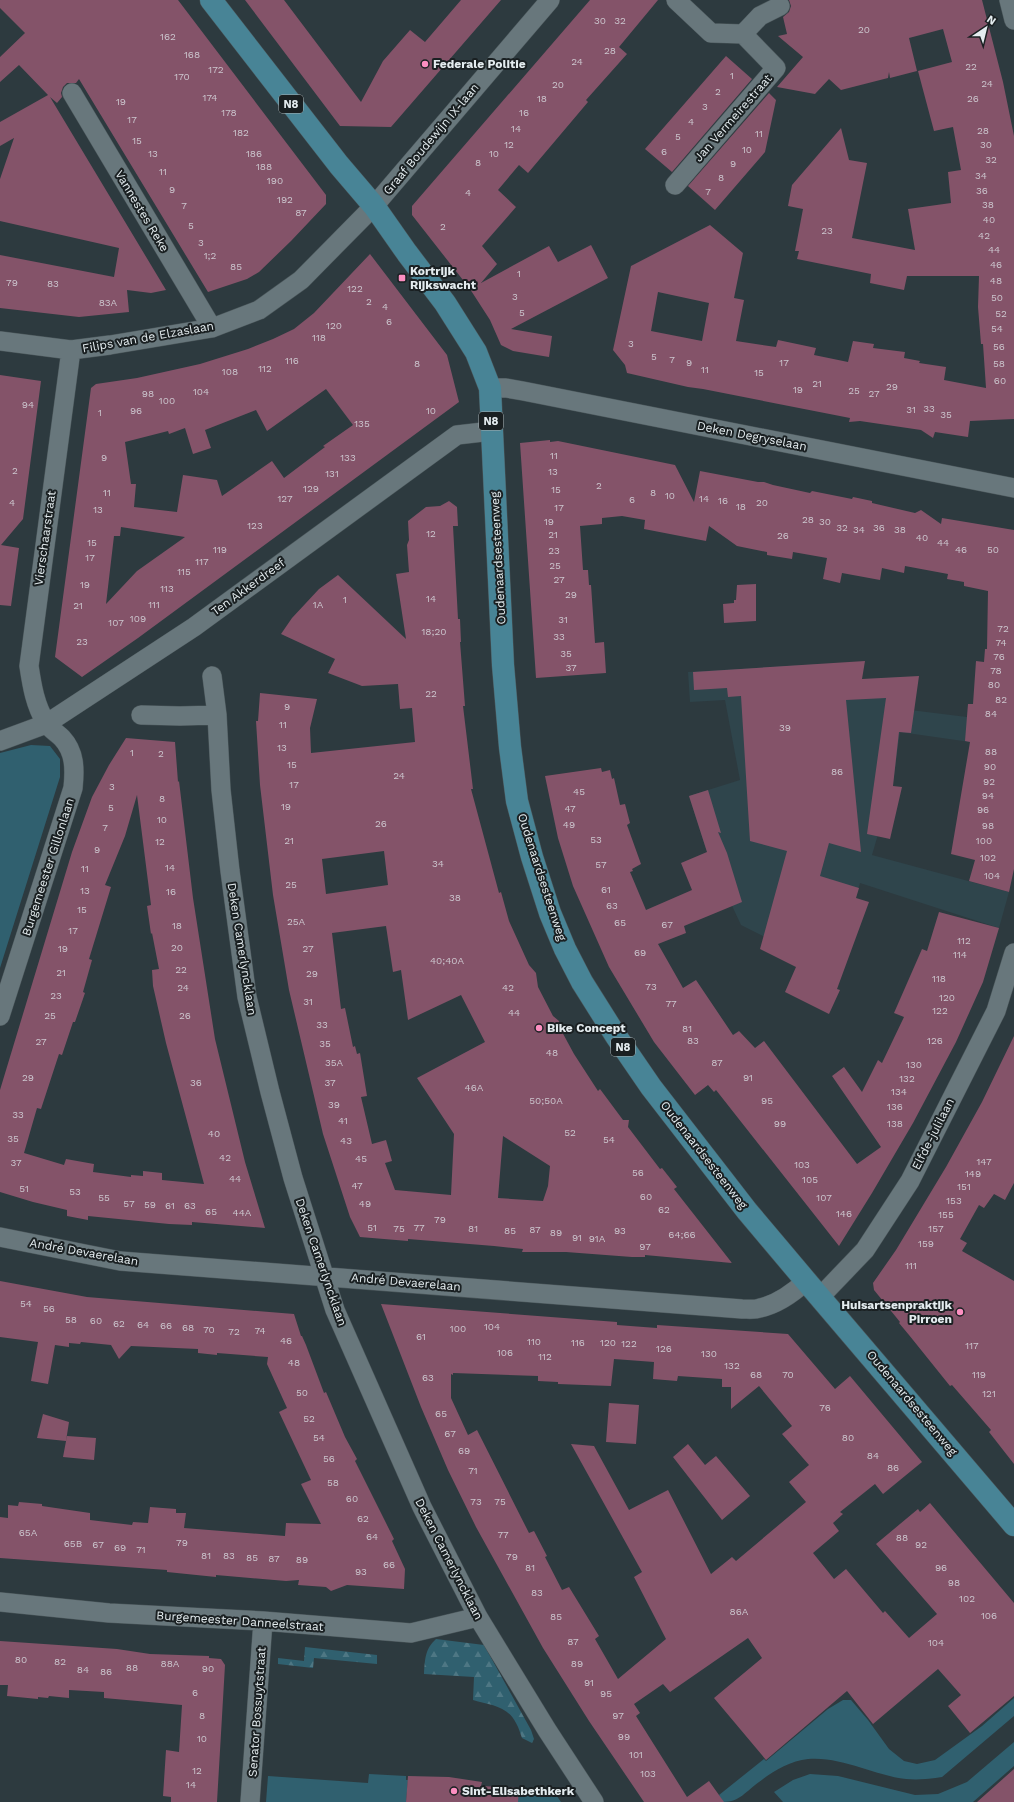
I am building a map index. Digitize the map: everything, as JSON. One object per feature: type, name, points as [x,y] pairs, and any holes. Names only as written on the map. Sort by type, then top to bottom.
[{"type":"main road","name":"N8","points":[[211,0],[339,165],[374,206]]},
{"type":"main road","name":"Oudenaardsesteenweg","points":[[374,206],[454,317],[476,352],[490,388],[503,665],[510,747],[517,801],[532,857],[550,913],[565,949],[582,982],[616,1036],[651,1087],[692,1140],[806,1281],[1014,1525]]},
{"type":"street","name":"Graaf Boudewijn IX-laan","points":[[374,206],[550,0]]},
{"type":"street","points":[[676,0],[711,32],[743,34],[760,16],[780,6]]},
{"type":"street","points":[[1009,0],[1014,20]]},
{"type":"street","name":"Jan Vermeirestraat","points":[[675,185],[776,68],[743,34]]},
{"type":"street","name":"Vannestes Reke","points":[[72,93],[212,328]]},
{"type":"street","name":"Filips van de Elzaslaan","points":[[0,341],[71,350],[212,328],[259,310],[301,280],[374,206]]},
{"type":"street","name":"Vierschaarstraat","points":[[46,724],[33,695],[29,666],[71,350]]},
{"type":"street","name":"Deken Degryselaan","points":[[490,388],[506,388],[523,391],[1014,488]]},
{"type":"street","name":"Ten Akkerdreef","points":[[0,741],[46,724],[194,626],[457,435],[492,431]]},
{"type":"street","name":"Deken Camerlyncklaan","points":[[212,676],[217,715],[223,805],[247,997],[291,1171],[335,1310],[419,1500],[478,1617],[547,1730],[594,1802]]},
{"type":"street","points":[[141,715],[217,715]]},
{"type":"street","name":"Burgemeester Gillonlaan","points":[[0,1016],[74,788],[75,766],[70,750],[63,739],[46,724]]},
{"type":"street","name":"Elfde-julilaan","points":[[820,1297],[865,1250],[910,1181],[996,1011],[1014,953]]},
{"type":"street","name":"André Devaerelaan","points":[[0,1237],[120,1261],[268,1273],[324,1275],[742,1309],[760,1308],[779,1300],[795,1291],[806,1281]]},
{"type":"street","name":"Burgemeester Danneelstraat","points":[[0,1602],[109,1613],[411,1633],[478,1617]]},
{"type":"street","name":"Senator Bossuytstraat","points":[[250,1802],[263,1622]]},
{"type":"shaded area","points":[[820,664],[822,681],[907,677],[902,709],[967,717],[970,742],[900,732],[893,783],[872,855],[1009,892],[999,928],[860,883],[834,971],[741,925],[707,852],[689,796],[740,780],[725,700],[690,702],[688,672]]},
{"type":"green space","points":[[31,745],[50,746],[60,759],[60,777],[0,968],[0,753]]},
{"type":"green space","points":[[436,1639],[484,1645],[531,1730],[534,1739],[532,1743],[522,1738],[513,1717],[508,1713],[498,1707],[473,1700],[474,1677],[424,1674],[425,1659],[432,1643]]},
{"type":"green space","points":[[305,1647],[377,1655],[377,1664],[314,1658],[313,1668],[278,1664],[278,1658],[304,1661]]},
{"type":"green space","points":[[1014,1698],[1014,1716],[942,1777],[906,1779],[881,1774],[833,1760],[808,1759],[788,1764],[776,1770],[734,1800],[723,1802],[719,1795],[764,1759],[766,1761],[828,1709],[843,1700],[851,1700],[889,1749],[904,1761],[917,1764],[935,1760],[982,1726]]},
{"type":"green space","points":[[1014,1742],[1014,1766],[973,1802],[783,1802],[774,1792],[793,1780],[810,1774],[838,1776],[915,1795],[938,1794],[967,1782]]},
{"type":"green space","points":[[369,1774],[406,1776],[406,1780],[408,1780],[406,1802],[266,1802],[268,1776],[368,1783]]},
{"type":"green space","points":[[502,1788],[554,1792],[561,1802],[501,1802]]},
{"type":"building","points":[[0,0],[178,0],[326,195],[326,204],[259,272],[247,279],[208,292],[79,79],[76,83],[67,83],[63,87],[61,93],[62,97],[57,103],[50,97],[166,290],[151,293],[127,290],[129,312],[79,317],[0,308],[0,255],[114,277],[119,248],[0,221],[0,179],[14,138],[0,146],[0,122],[48,95],[19,65],[0,82],[0,57],[25,33],[0,8]]},
{"type":"building","name":"Federale Politie","points":[[245,0],[284,0],[361,102],[383,61],[410,30],[425,42],[461,0],[501,0],[391,127],[340,126]]},
{"type":"building","points":[[590,0],[658,0],[619,47],[627,54],[586,100],[588,102],[528,173],[519,165],[498,190],[516,207],[482,246],[497,264],[481,283],[549,246],[558,262],[591,245],[608,278],[511,329],[552,336],[549,357],[513,351],[501,345],[490,320],[470,289],[412,215],[412,206]]},
{"type":"building","points":[[789,0],[982,0],[1003,82],[1014,136],[1014,419],[970,421],[968,437],[935,432],[933,438],[921,430],[860,421],[849,422],[850,418],[688,387],[627,373],[625,365],[613,350],[631,266],[710,225],[743,253],[734,298],[744,300],[736,341],[776,347],[778,340],[816,348],[814,355],[848,362],[853,341],[874,344],[873,348],[905,352],[904,358],[920,361],[919,363],[946,367],[944,380],[986,388],[983,344],[981,344],[978,307],[979,276],[907,276],[904,290],[870,283],[871,274],[797,259],[799,251],[795,251],[803,209],[788,206],[792,185],[841,128],[849,160],[867,163],[852,238],[915,250],[908,209],[951,203],[948,172],[961,170],[953,127],[934,131],[918,71],[952,62],[943,29],[909,38],[917,71],[890,78],[889,72],[888,78],[841,90],[829,79],[815,94],[777,87],[803,57],[778,36],[787,34],[783,17],[789,12],[791,6]],"holes":[[[658,292],[709,303],[702,341],[651,331]]]},
{"type":"building","points":[[726,56],[752,79],[672,172],[645,149]]},
{"type":"building","points":[[769,93],[776,100],[765,152],[715,210],[688,186]]},
{"type":"building","points":[[370,254],[447,355],[459,402],[138,638],[82,677],[55,657],[91,388],[96,384],[137,378],[200,364],[248,349],[294,329],[314,313]],"holes":[[[326,389],[353,425],[323,446],[325,447],[284,478],[272,461],[222,496],[217,480],[183,475],[177,512],[134,507],[136,484],[131,484],[125,442],[168,431],[169,434],[185,428],[193,454],[211,448],[205,430],[256,410],[267,431]],[[121,527],[185,537],[137,571],[106,604],[114,536],[120,536]]]},
{"type":"building","points":[[0,375],[41,381],[23,519],[1,545],[19,548],[11,606],[0,605]]},
{"type":"building","points":[[550,440],[550,442],[558,441],[675,465],[694,502],[700,471],[764,482],[810,493],[812,491],[852,499],[853,497],[915,513],[921,510],[941,524],[942,518],[1014,530],[1014,869],[1009,892],[969,881],[975,860],[951,854],[970,742],[965,741],[968,704],[973,704],[976,661],[984,662],[985,649],[987,649],[988,591],[964,586],[964,582],[947,579],[948,574],[905,566],[904,573],[882,568],[880,580],[842,573],[840,583],[823,579],[827,558],[793,552],[792,559],[767,555],[767,552],[737,546],[709,526],[706,541],[644,529],[645,520],[622,516],[602,518],[602,524],[580,526],[583,570],[588,570],[589,585],[591,585],[595,643],[604,642],[606,673],[536,678],[520,443]]},
{"type":"building","points":[[449,501],[457,507],[458,526],[453,526],[465,706],[463,706],[473,789],[471,789],[499,893],[501,892],[509,921],[529,965],[536,973],[538,987],[553,1016],[559,1021],[561,1030],[574,1054],[598,1091],[600,1089],[623,1120],[629,1120],[628,1127],[660,1169],[662,1168],[677,1187],[674,1189],[732,1263],[645,1255],[645,1257],[632,1257],[566,1252],[522,1252],[523,1249],[494,1246],[408,1239],[408,1241],[360,1237],[350,1217],[323,1134],[289,990],[273,895],[260,785],[256,721],[258,721],[260,693],[317,699],[310,728],[311,753],[415,742],[412,708],[400,709],[398,684],[362,686],[328,673],[335,659],[281,634],[292,618],[319,589],[338,575],[406,639],[396,574],[409,572],[407,545],[409,540],[408,521],[426,507],[440,506]],"holes":[[[384,851],[388,885],[326,894],[322,859]],[[386,926],[393,972],[401,970],[408,1020],[461,995],[485,1042],[417,1078],[454,1134],[451,1195],[395,1190],[385,1163],[392,1161],[386,1140],[372,1144],[361,1097],[367,1096],[360,1053],[357,1054],[355,1046],[353,1047],[345,1008],[341,1009],[332,933]],[[503,1136],[550,1166],[548,1186],[543,1201],[498,1198]]]},
{"type":"building","points":[[756,584],[756,621],[724,623],[723,604],[734,603],[734,600],[736,600],[737,585]]},
{"type":"building","points":[[865,661],[862,679],[919,676],[911,733],[899,732],[893,786],[902,787],[890,839],[867,834],[886,698],[846,700],[861,852],[829,843],[820,876],[859,888],[856,898],[869,902],[837,989],[840,990],[829,1014],[785,992],[796,967],[760,949],[787,851],[750,841],[741,696],[728,697],[727,688],[694,690],[693,672]]},
{"type":"building","points":[[126,738],[175,742],[178,782],[179,781],[193,898],[215,1039],[245,1162],[265,1228],[192,1222],[192,1225],[169,1224],[88,1216],[88,1220],[67,1216],[67,1210],[0,1192],[0,1090],[72,852],[92,797],[109,765]],"holes":[[[137,795],[151,905],[147,906],[151,934],[152,933],[159,969],[152,970],[153,986],[166,1043],[204,1184],[162,1180],[162,1173],[143,1171],[143,1176],[131,1175],[131,1177],[93,1172],[94,1164],[66,1159],[64,1165],[24,1153],[37,1108],[41,1109],[59,1054],[62,1055],[85,993],[83,992],[92,960],[89,959],[111,887],[105,885],[125,836]]]},
{"type":"building","points":[[601,768],[602,772],[610,770],[612,779],[614,778],[620,805],[625,804],[630,823],[627,825],[641,864],[632,869],[633,871],[630,872],[646,910],[692,890],[681,863],[707,852],[689,796],[708,790],[721,833],[718,832],[727,853],[742,902],[684,926],[686,933],[658,944],[683,988],[696,980],[733,1035],[739,1031],[755,1048],[764,1041],[857,1164],[881,1147],[832,1076],[844,1067],[862,1092],[878,1060],[882,1063],[904,1017],[894,1013],[922,949],[927,951],[939,912],[999,928],[983,982],[956,1042],[913,1123],[839,1246],[716,1090],[714,1092],[708,1085],[695,1095],[654,1042],[609,967],[573,886],[558,838],[545,776]]},
{"type":"building","points":[[1014,1036],[1014,1183],[1005,1200],[994,1194],[984,1208],[979,1205],[960,1239],[967,1243],[962,1251],[1014,1281],[1014,1464],[989,1432],[991,1430],[952,1385],[950,1386],[899,1323],[900,1322],[874,1290],[873,1283],[896,1250],[946,1167],[982,1102]]},
{"type":"building","points":[[0,1281],[87,1297],[294,1314],[301,1336],[306,1345],[324,1393],[326,1392],[345,1437],[357,1459],[355,1461],[394,1539],[392,1541],[405,1569],[404,1589],[347,1585],[331,1591],[326,1587],[298,1585],[299,1580],[286,1581],[216,1575],[216,1577],[167,1572],[167,1570],[0,1558],[0,1517],[8,1518],[8,1505],[18,1506],[19,1502],[42,1504],[42,1506],[90,1513],[90,1520],[132,1525],[133,1522],[148,1523],[150,1507],[176,1509],[176,1513],[186,1513],[184,1528],[285,1536],[286,1523],[321,1524],[301,1484],[311,1480],[279,1412],[287,1408],[267,1364],[268,1357],[198,1353],[198,1349],[131,1346],[119,1359],[111,1345],[81,1342],[80,1344],[69,1343],[69,1347],[55,1345],[48,1384],[31,1381],[38,1342],[0,1337]]},
{"type":"building","points":[[381,1304],[617,1322],[617,1325],[657,1328],[657,1325],[788,1334],[835,1389],[850,1376],[922,1462],[883,1494],[875,1484],[840,1512],[843,1514],[833,1523],[839,1531],[813,1553],[834,1579],[846,1569],[883,1613],[885,1611],[909,1638],[937,1614],[876,1544],[918,1509],[920,1512],[930,1503],[1014,1603],[1014,1696],[970,1733],[948,1706],[961,1695],[938,1669],[873,1724],[847,1691],[766,1760],[714,1698],[762,1658],[748,1638],[670,1692],[663,1684],[634,1704],[640,1713],[636,1716],[687,1797],[709,1781],[724,1802],[644,1802],[589,1721],[543,1648],[476,1527],[448,1470],[421,1407]],"holes":[[[614,1359],[654,1362],[653,1379],[677,1381],[678,1376],[722,1379],[722,1387],[731,1387],[731,1409],[759,1386],[792,1426],[782,1434],[809,1465],[789,1482],[806,1502],[736,1561],[732,1557],[711,1574],[668,1490],[629,1510],[594,1446],[571,1444],[642,1572],[634,1577],[666,1639],[618,1679],[595,1639],[599,1636],[569,1587],[562,1590],[545,1557],[547,1556],[534,1531],[529,1533],[477,1430],[468,1435],[451,1398],[451,1374],[538,1376],[538,1381],[558,1382],[558,1384],[611,1386]]]},
{"type":"building","points":[[609,1403],[639,1405],[636,1444],[606,1442]]},
{"type":"building","points":[[43,1414],[69,1422],[66,1441],[37,1438]]},
{"type":"building","points":[[67,1436],[96,1438],[94,1460],[63,1457]]},
{"type":"building","points":[[688,1444],[705,1465],[716,1456],[750,1496],[722,1520],[673,1457]]},
{"type":"building","points":[[0,1641],[117,1649],[150,1654],[209,1656],[209,1658],[221,1659],[225,1665],[217,1802],[171,1802],[171,1797],[163,1796],[166,1750],[179,1752],[182,1705],[104,1698],[104,1692],[69,1690],[69,1698],[49,1696],[48,1698],[38,1697],[38,1699],[7,1696],[8,1685],[0,1685]]},
{"type":"building","points":[[1014,1769],[1014,1802],[977,1802]]},
{"type":"building","name":"Sint-Elisabethkerk","points":[[408,1776],[449,1777],[482,1782],[481,1786],[519,1788],[518,1802],[406,1802]]},
{"type":"place","name":"Federale Politie","points":[[425,64]]},
{"type":"place","name":"Kortrijk Rijkswacht","points":[[402,278]]},
{"type":"place","name":"Bike Concept","points":[[539,1028]]},
{"type":"place","name":"Huisartsenpraktijk Pirroen","points":[[960,1312]]},
{"type":"place","name":"Sint-Elisabethkerk","points":[[454,1791]]}]
